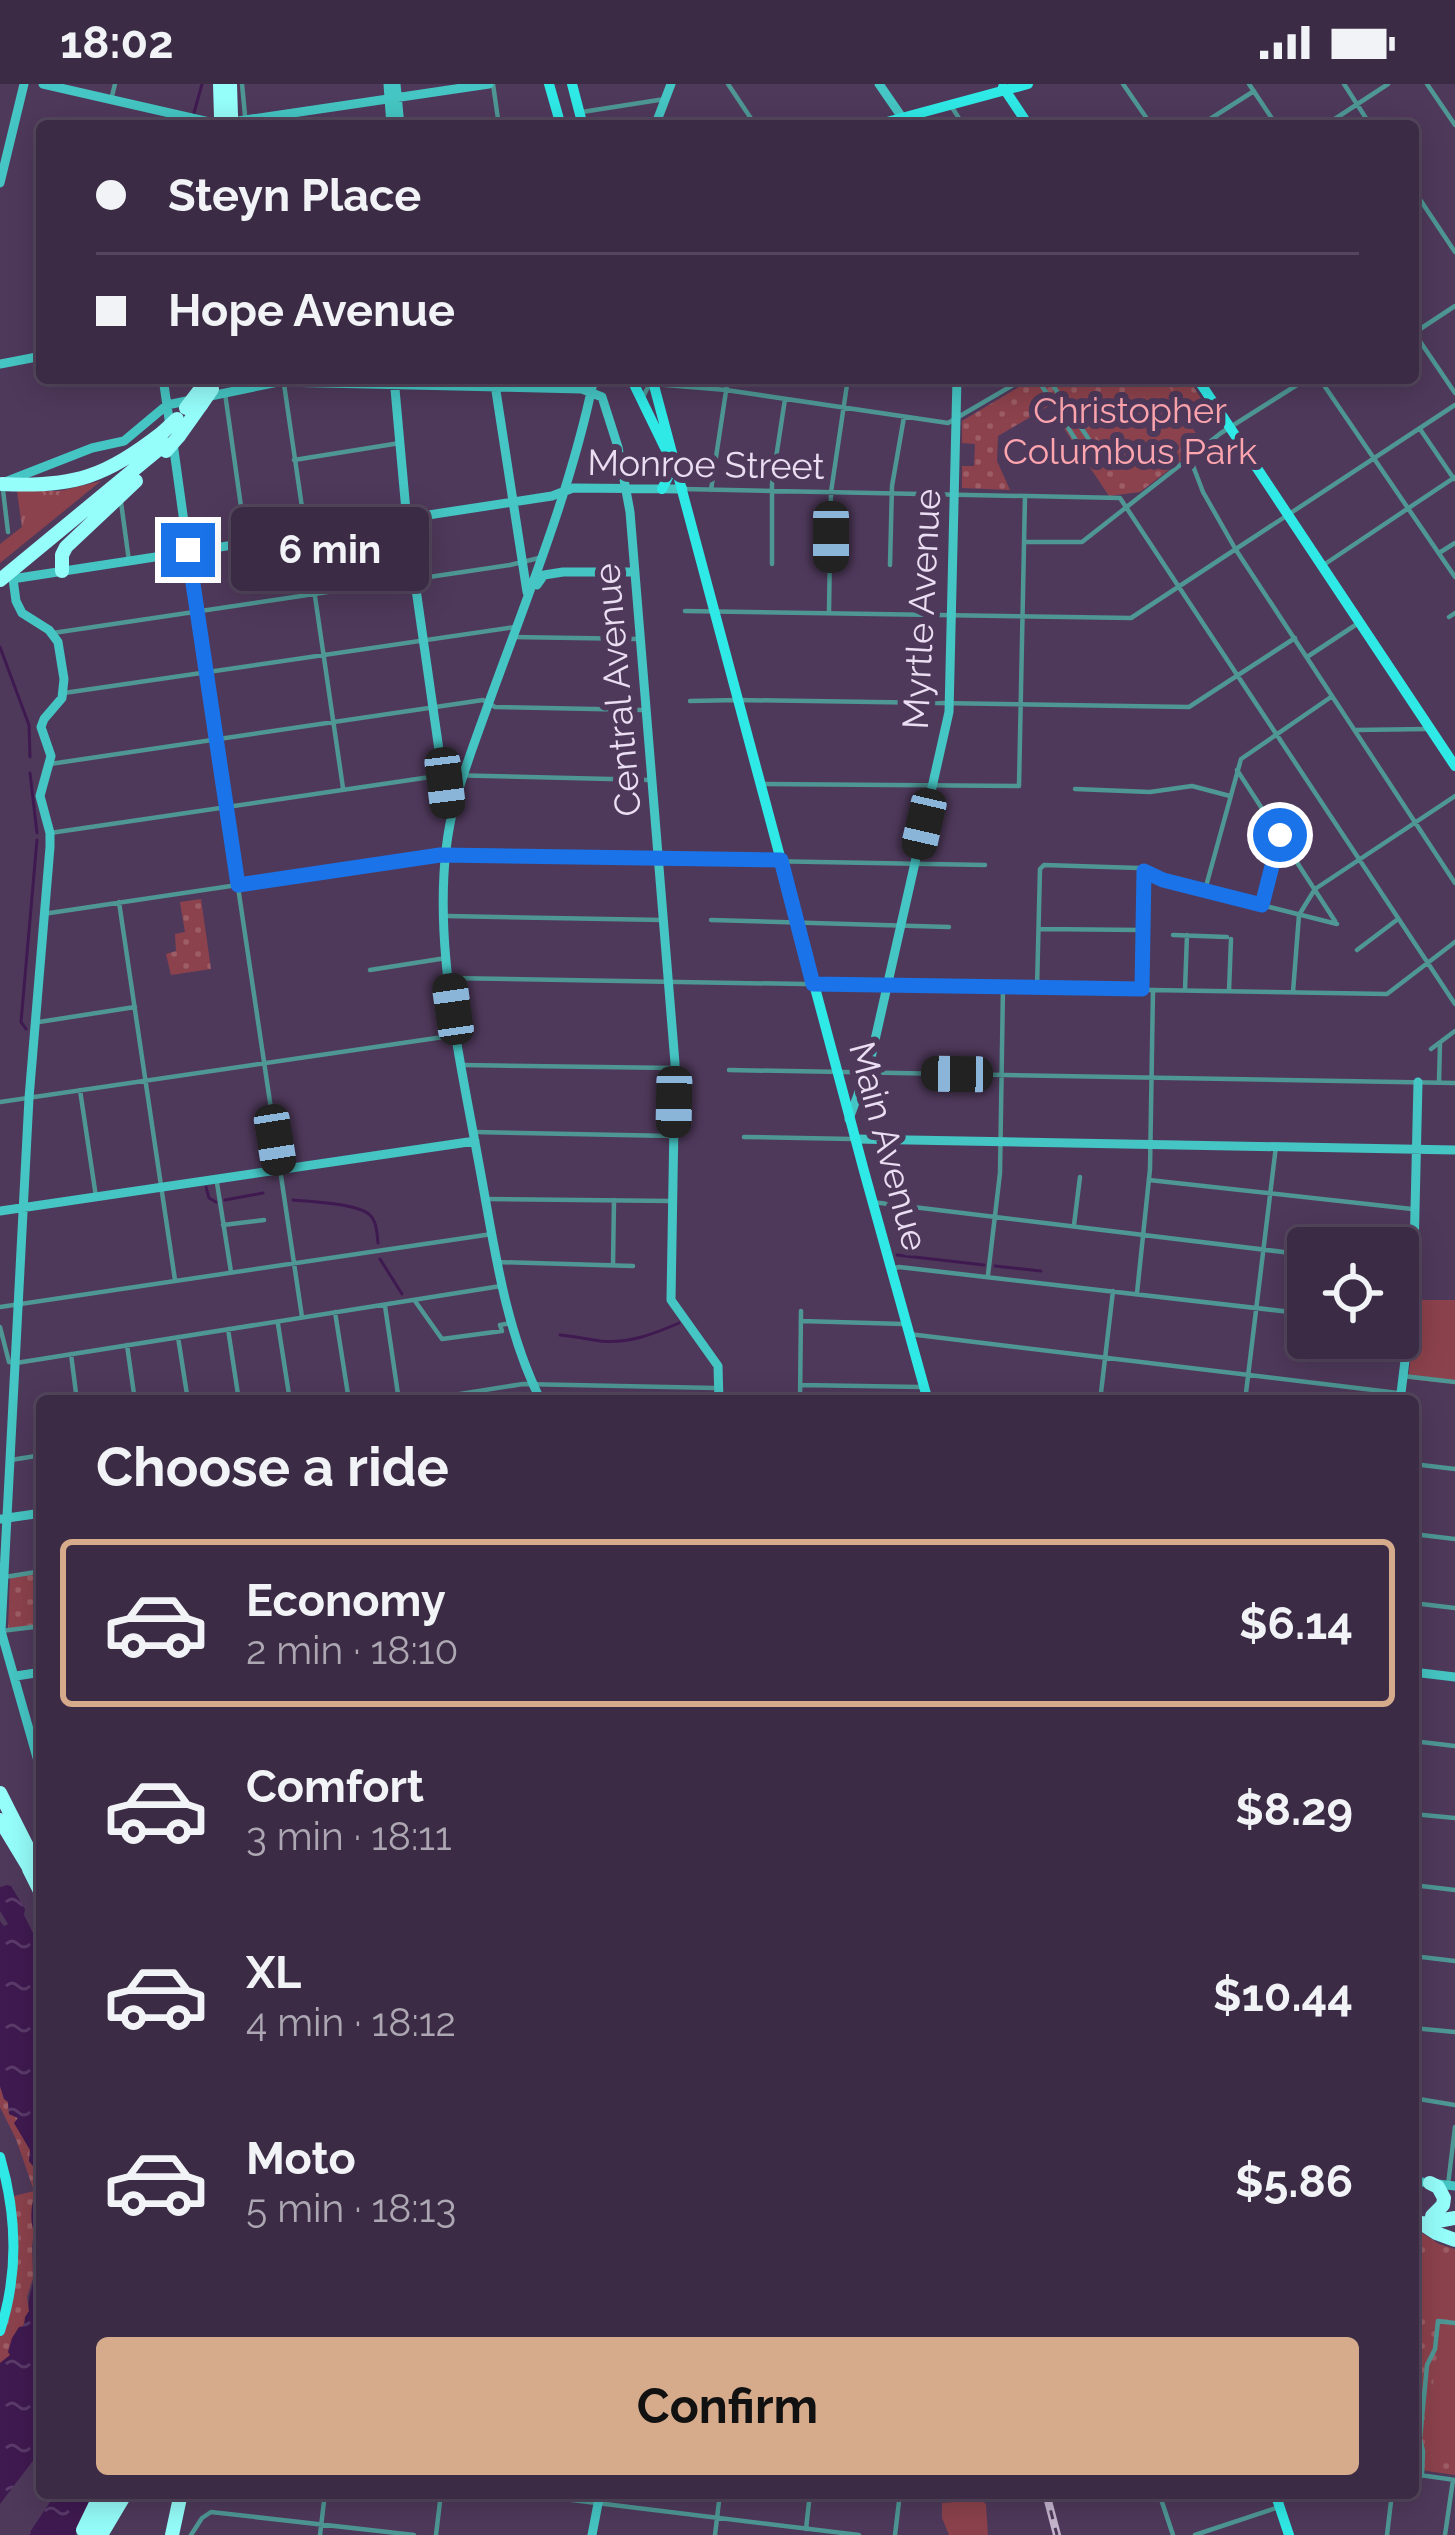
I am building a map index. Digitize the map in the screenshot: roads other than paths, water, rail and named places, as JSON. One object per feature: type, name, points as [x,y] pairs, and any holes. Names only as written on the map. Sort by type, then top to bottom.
[{"type":"highway","points":[[220,84],[232,120]]},
{"type":"highway","points":[[230,84],[233,120]]},
{"type":"highway","points":[[1,484],[64,483],[93,476],[121,463],[191,412]]},
{"type":"highway","points":[[62,571],[66,547],[191,412]]},
{"type":"highway","points":[[5,576],[191,412]]},
{"type":"highway","points":[[0,1792],[35,1872]]},
{"type":"highway","points":[[0,1811],[35,1872]]},
{"type":"highway","points":[[0,1820],[35,1872]]},
{"type":"highway","points":[[1419,2219],[1443,2205],[1438,2187],[1430,2183]]},
{"type":"highway","points":[[1419,2220],[1455,2215]]},
{"type":"highway","points":[[1419,2221],[1437,2238],[1455,2242]]},
{"type":"highway","points":[[91,2534],[98,2499]]},
{"type":"highway","points":[[91,2534],[115,2499]]},
{"type":"highway","points":[[172,2535],[180,2499]]},
{"type":"main road","points":[[549,84],[559,120]]},
{"type":"main road","points":[[572,84],[581,120]]},
{"type":"main road","points":[[910,120],[1003,87],[1028,84]]},
{"type":"main road","points":[[1003,87],[1025,120]]},
{"type":"main road","name":"Main Avenue","points":[[634,384],[683,489]]},
{"type":"main road","name":"Main Avenue","points":[[654,384],[926,1395]]},
{"type":"main road","points":[[1201,384],[1455,766]]},
{"type":"main road","points":[[662,489],[668,481],[669,458]]},
{"type":"main road","points":[[0,2157],[14,2216],[13,2277],[0,2331]]},
{"type":"main road","points":[[1277,2499],[1289,2535]]},
{"type":"street","points":[[0,182],[24,84]]},
{"type":"street","points":[[43,84],[197,120]]},
{"type":"street","points":[[111,100],[115,84]]},
{"type":"street","points":[[233,120],[242,84]]},
{"type":"street","points":[[391,120],[392,84]]},
{"type":"street","points":[[247,120],[491,84],[499,120]]},
{"type":"street","points":[[658,120],[671,84]]},
{"type":"street","points":[[728,84],[752,120]]},
{"type":"street","points":[[879,84],[904,120]]},
{"type":"street","points":[[1124,84],[1147,120]]},
{"type":"street","points":[[1249,84],[1272,120]]},
{"type":"street","points":[[1344,84],[1368,120]]},
{"type":"street","points":[[1333,120],[1388,84]]},
{"type":"street","points":[[1427,84],[1451,112],[1455,125]]},
{"type":"street","points":[[1208,120],[1254,91]]},
{"type":"street","points":[[392,99],[398,120]]},
{"type":"street","points":[[579,112],[665,99]]},
{"type":"street","points":[[950,105],[960,120]]},
{"type":"street","points":[[1419,198],[1455,252]]},
{"type":"street","points":[[1419,329],[1455,305]]},
{"type":"street","points":[[1419,339],[1455,393]]},
{"type":"street","points":[[0,364],[36,357]]},
{"type":"street","points":[[164,384],[302,1317]]},
{"type":"street","points":[[167,405],[191,412],[272,384]]},
{"type":"street","points":[[283,384],[344,790]]},
{"type":"street","points":[[394,384],[406,517],[450,828]]},
{"type":"street","points":[[495,384],[527,599]]},
{"type":"street","points":[[510,384],[595,393]]},
{"type":"street","points":[[538,1395],[506,1324],[462,1065],[446,958],[447,855],[454,803],[553,528],[594,384]]},
{"type":"street","points":[[643,406],[651,384]]},
{"type":"street","points":[[675,384],[942,423],[1015,384]]},
{"type":"street","points":[[711,490],[727,384]]},
{"type":"street","points":[[829,613],[831,492],[847,384]]},
{"type":"street","name":"Myrtle Avenue","points":[[850,1119],[868,1072],[950,704],[957,384]]},
{"type":"street","points":[[1041,384],[1090,461],[1096,460],[1098,453],[1052,384]]},
{"type":"street","points":[[1024,542],[1082,542],[1230,428],[1299,384]]},
{"type":"street","points":[[1322,384],[1455,577]]},
{"type":"street","name":"Central Avenue","points":[[595,393],[616,441],[626,489],[646,710],[674,1068],[671,1300],[718,1366],[718,1395]]},
{"type":"street","points":[[772,564],[772,491],[785,398]]},
{"type":"street","points":[[8,532],[1,484],[92,448],[124,441],[167,405]]},
{"type":"street","points":[[685,611],[1131,618],[1455,405]]},
{"type":"street","points":[[191,412],[246,542]]},
{"type":"street","points":[[890,565],[891,494],[904,417]]},
{"type":"street","points":[[1067,427],[1076,420]]},
{"type":"street","points":[[1322,566],[1454,478],[1420,429]]},
{"type":"street","points":[[1073,436],[1082,430]]},
{"type":"street","points":[[294,460],[400,443]]},
{"type":"street","points":[[1190,458],[1202,492],[1236,550],[1455,883]]},
{"type":"street","name":"Monroe Street","points":[[5,576],[552,496],[573,488],[1116,497],[1127,508]]},
{"type":"street","points":[[760,784],[1019,786],[1025,496]]},
{"type":"street","points":[[121,502],[129,560]]},
{"type":"street","points":[[1127,508],[1455,1004]]},
{"type":"street","points":[[553,528],[545,566],[551,571],[634,572]]},
{"type":"street","points":[[1439,553],[1455,542]]},
{"type":"street","points":[[52,633],[542,557]]},
{"type":"street","points":[[527,599],[541,577],[562,572]]},
{"type":"street","points":[[5,576],[22,614],[52,633],[59,646],[64,693],[42,723],[51,756],[40,796],[50,833],[15,1252],[16,1363],[0,1630],[36,1755]]},
{"type":"street","points":[[1306,656],[1359,622]]},
{"type":"street","points":[[64,693],[424,640],[514,632],[640,639]]},
{"type":"street","points":[[690,701],[1189,707],[1294,638]]},
{"type":"street","points":[[1204,890],[1244,755],[1332,696]]},
{"type":"street","points":[[50,764],[483,700],[495,706],[646,710]]},
{"type":"street","points":[[1355,730],[1430,729]]},
{"type":"street","points":[[1037,988],[1044,865],[1139,868],[1163,880],[1337,924],[1237,770]]},
{"type":"street","points":[[50,833],[444,775],[651,780]]},
{"type":"street","points":[[1076,789],[1150,792],[1192,786],[1230,796]]},
{"type":"street","points":[[1293,992],[1299,915],[1315,889],[1455,796]]},
{"type":"street","points":[[1262,905],[1280,835]]},
{"type":"street","points":[[43,914],[447,855],[985,865]]},
{"type":"street","points":[[1142,989],[1144,871]]},
{"type":"street","points":[[119,902],[175,1280]]},
{"type":"street","points":[[444,916],[663,920]]},
{"type":"street","points":[[1357,950],[1398,919]]},
{"type":"street","points":[[711,920],[949,927]]},
{"type":"street","points":[[1039,928],[1143,930]]},
{"type":"street","points":[[1173,935],[1229,938],[1229,991]]},
{"type":"street","points":[[1185,990],[1186,935]]},
{"type":"street","points":[[448,978],[1387,994],[1455,942]]},
{"type":"street","points":[[370,970],[446,958]]},
{"type":"street","points":[[988,1276],[1000,1141],[1003,987]]},
{"type":"street","points":[[1137,1293],[1150,1169],[1153,990]]},
{"type":"street","points":[[34,1023],[135,1007]]},
{"type":"street","points":[[1431,1049],[1455,1031]]},
{"type":"street","points":[[0,1102],[457,1035]]},
{"type":"street","points":[[1439,1082],[1440,1043]]},
{"type":"street","points":[[462,1065],[674,1068]]},
{"type":"street","points":[[729,1070],[1455,1083]]},
{"type":"street","points":[[1414,1227],[1418,1082]]},
{"type":"street","points":[[80,1090],[96,1197]]},
{"type":"street","points":[[0,1211],[475,1137],[674,1136]]},
{"type":"street","points":[[744,1137],[1455,1150]]},
{"type":"street","points":[[1246,1395],[1276,1146]]},
{"type":"street","points":[[1074,1226],[1080,1177]]},
{"type":"street","points":[[216,1179],[231,1272]]},
{"type":"street","points":[[1149,1180],[1414,1209]]},
{"type":"street","points":[[486,1198],[672,1201]]},
{"type":"street","points":[[614,1200],[614,1265]]},
{"type":"street","points":[[872,1202],[1287,1253]]},
{"type":"street","points":[[223,1225],[264,1220]]},
{"type":"street","points":[[0,1307],[492,1234]]},
{"type":"street","points":[[497,1262],[633,1266]]},
{"type":"street","points":[[891,1269],[1287,1312]]},
{"type":"street","points":[[0,1327],[9,1362],[16,1363],[501,1286]]},
{"type":"street","points":[[1101,1395],[1113,1291]]},
{"type":"street","points":[[414,1299],[442,1339],[502,1331],[506,1324]]},
{"type":"street","points":[[385,1303],[398,1395]]},
{"type":"street","points":[[800,1395],[801,1311]]},
{"type":"street","points":[[335,1312],[348,1395]]},
{"type":"street","points":[[278,1321],[289,1395]]},
{"type":"street","points":[[801,1322],[908,1329],[1387,1395]]},
{"type":"street","points":[[228,1329],[238,1395]]},
{"type":"street","points":[[178,1337],[187,1395]]},
{"type":"street","points":[[127,1345],[134,1395]]},
{"type":"street","points":[[71,1354],[76,1395]]},
{"type":"street","points":[[1401,1395],[1403,1359]]},
{"type":"street","points":[[1403,1376],[1455,1382]]},
{"type":"street","points":[[457,1395],[532,1384],[719,1388]]},
{"type":"street","points":[[800,1385],[924,1388]]},
{"type":"street","points":[[0,1414],[13,1412]]},
{"type":"street","points":[[11,1460],[36,1456]]},
{"type":"street","points":[[1419,1466],[1455,1469]]},
{"type":"street","points":[[4,1519],[36,1514]]},
{"type":"street","points":[[1419,1535],[1455,1539]]},
{"type":"street","points":[[5,1577],[36,1572]]},
{"type":"street","points":[[1419,1604],[1455,1608]]},
{"type":"street","points":[[0,1630],[36,1627]]},
{"type":"street","points":[[0,1680],[36,1673]]},
{"type":"street","points":[[1419,1673],[1455,1677]]},
{"type":"street","points":[[29,1732],[36,1731]]},
{"type":"street","points":[[1419,1743],[1455,1746]]},
{"type":"street","points":[[1419,1815],[1455,1818]]},
{"type":"street","points":[[1419,1886],[1455,1890]]},
{"type":"street","points":[[1419,1957],[1455,1961]]},
{"type":"street","points":[[1419,2029],[1455,2032]]},
{"type":"street","points":[[1419,2099],[1455,2105]]},
{"type":"street","points":[[1419,2182],[1452,2185],[1455,2127]]},
{"type":"street","points":[[1422,2476],[1420,2439],[1427,2365],[1435,2348],[1438,2321],[1455,2323]]},
{"type":"street","points":[[1419,2475],[1454,2480],[1445,2535]]},
{"type":"street","points":[[320,2535],[324,2499]]},
{"type":"street","points":[[436,2535],[440,2499]]},
{"type":"street","points":[[592,2535],[598,2499]]},
{"type":"street","points":[[604,2499],[859,2535]]},
{"type":"street","points":[[716,2535],[720,2499]]},
{"type":"street","points":[[806,2529],[809,2499]]},
{"type":"street","points":[[896,2535],[900,2499]]},
{"type":"street","points":[[1162,2499],[1173,2535]]},
{"type":"street","points":[[1387,2535],[1391,2499]]},
{"type":"street","points":[[1195,2535],[1279,2506]]},
{"type":"street","points":[[191,2535],[206,2514],[222,2513],[414,2535]]},
{"type":"water","points":[[11,1886],[36,1939],[36,2170],[14,2123],[18,2118],[9,2114],[0,2086],[0,1921],[8,1924],[0,1911],[0,1887]]},
{"type":"water","points":[[36,2189],[36,2456],[0,2504],[0,2363],[10,2355],[12,2338],[24,2326],[29,2311],[34,2275],[32,2204]]},
{"type":"water","points":[[52,2499],[99,2499],[75,2535],[28,2535]]},
{"type":"waterway","points":[[194,113],[202,84]]},
{"type":"waterway","points":[[0,647],[29,725],[30,757]]},
{"type":"waterway","points":[[30,773],[37,833]]},
{"type":"waterway","points":[[26,1029],[21,1022],[37,840]]},
{"type":"waterway","points":[[206,1187],[209,1198],[216,1202]]},
{"type":"waterway","points":[[225,1200],[263,1193]]},
{"type":"waterway","points":[[293,1200],[364,1211],[374,1221],[378,1243]]},
{"type":"waterway","points":[[897,1255],[984,1265]]},
{"type":"waterway","points":[[380,1259],[402,1294]]},
{"type":"waterway","points":[[995,1266],[1041,1271]]},
{"type":"waterway","points":[[560,1335],[621,1341],[679,1323]]},
{"type":"railway","points":[[1048,2499],[1057,2535]]},
{"type":"park label","name":"Christopher Columbus Park","points":[[1130,430]]}]
